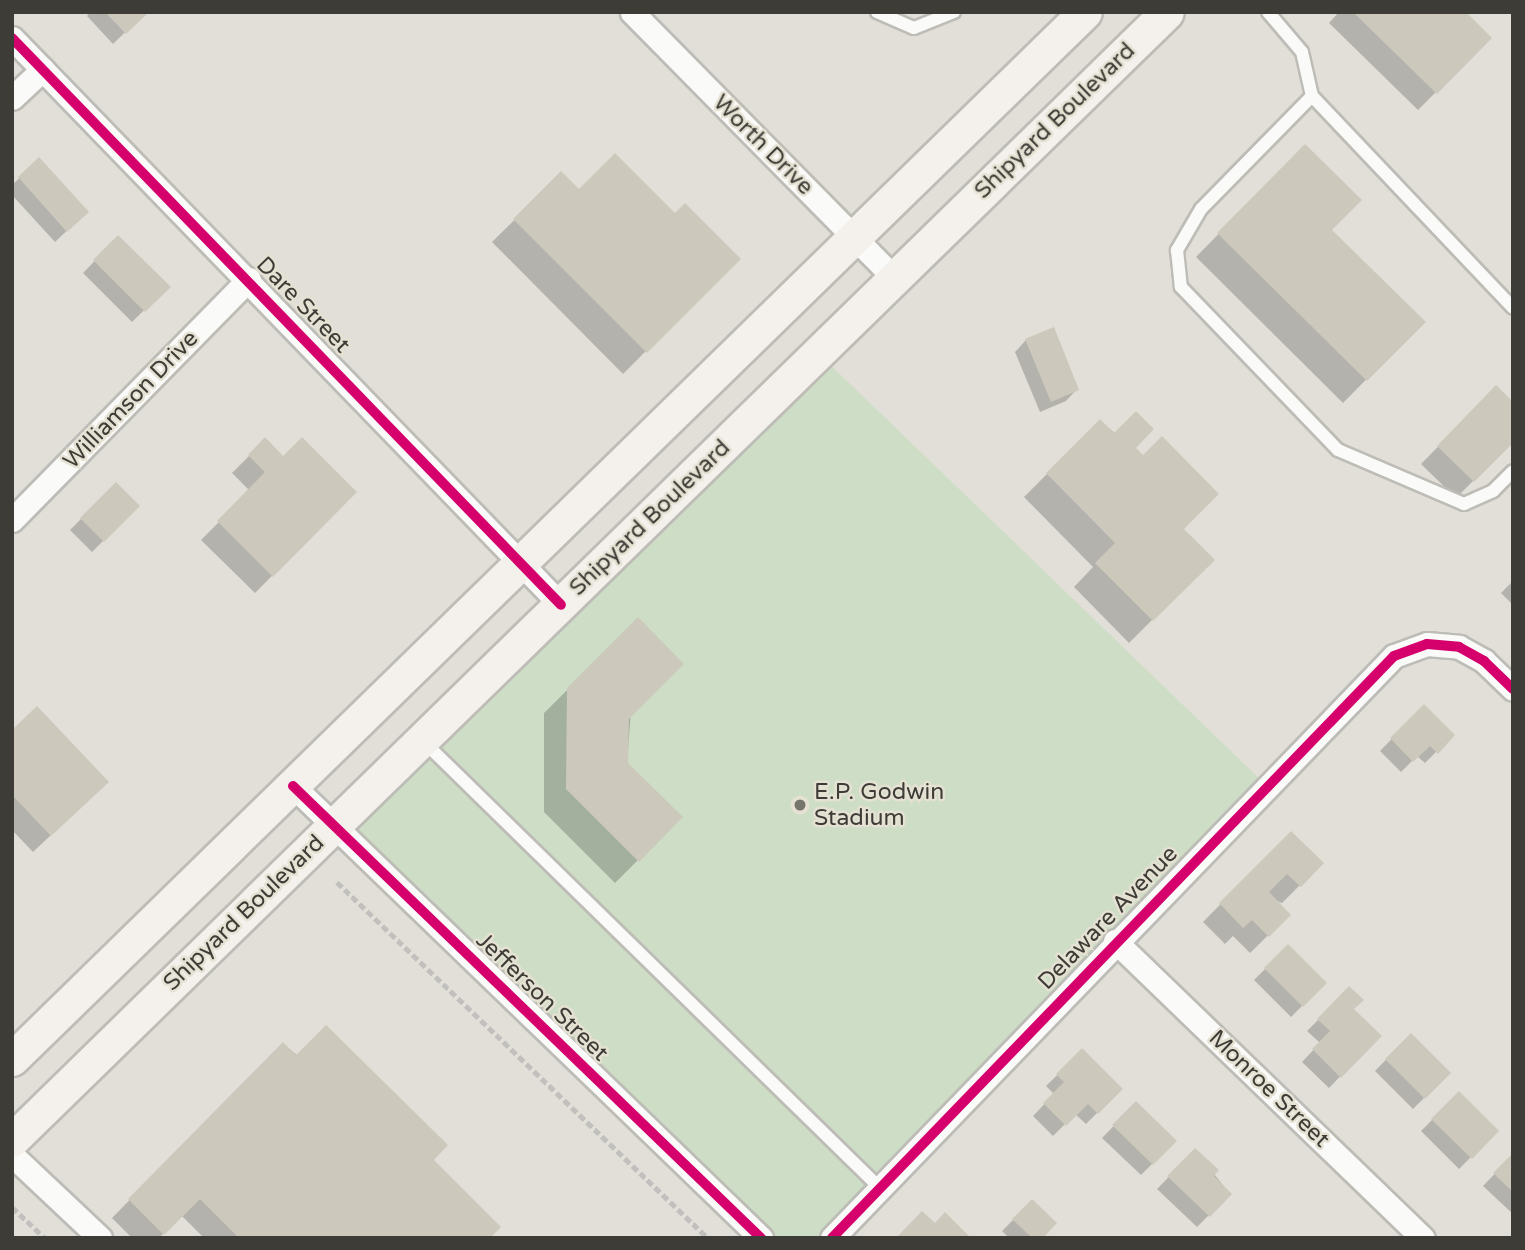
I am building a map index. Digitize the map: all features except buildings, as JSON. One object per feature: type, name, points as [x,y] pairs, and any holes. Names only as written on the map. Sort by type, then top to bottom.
[{"type":"main road","points":[[12,1059],[1085,12]]},
{"type":"main road","name":"Shipyard Boulevard","points":[[12,1140],[1167,12]]},
{"type":"street","name":"Worth Drive","points":[[632,12],[894,278]]},
{"type":"street","name":"Dare Street","points":[[12,38],[249,279],[561,606]]},
{"type":"street","points":[[12,98],[43,69]]},
{"type":"street","name":"Williamson Drive","points":[[12,520],[249,279]]},
{"type":"street","name":"Delaware Avenue","points":[[832,1238],[1374,674],[1404,651],[1427,644],[1468,651],[1513,689]]},
{"type":"street","name":"Jefferson Street","points":[[293,786],[761,1238]]},
{"type":"street","name":"Monroe Street","points":[[1115,941],[1423,1238]]},
{"type":"street","points":[[12,1155],[100,1238]]},
{"type":"lane","points":[[877,12],[914,28],[954,12]]},
{"type":"lane","points":[[1268,12],[1302,52],[1312,96],[1513,308]]},
{"type":"lane","points":[[1312,96],[1201,209],[1177,250],[1181,287],[1338,450],[1464,504],[1493,491],[1513,471]]},
{"type":"lane","points":[[422,740],[880,1188]]},
{"type":"path","points":[[337,882],[708,1238]]},
{"type":"path","points":[[12,1207],[45,1238]]},
{"type":"green space","name":"E.P. Godwin Stadium","points":[[818,353],[1266,785],[832,1238],[761,1238],[334,826]]},
{"type":"cycle path","points":[[12,38],[561,605]]},
{"type":"cycle path","points":[[832,1238],[1394,656],[1427,644],[1459,647],[1484,661],[1513,689]]},
{"type":"cycle path","points":[[293,786],[761,1238]]},
{"type":"place","name":"E.P. Godwin Stadium","points":[[800,805]]}]
